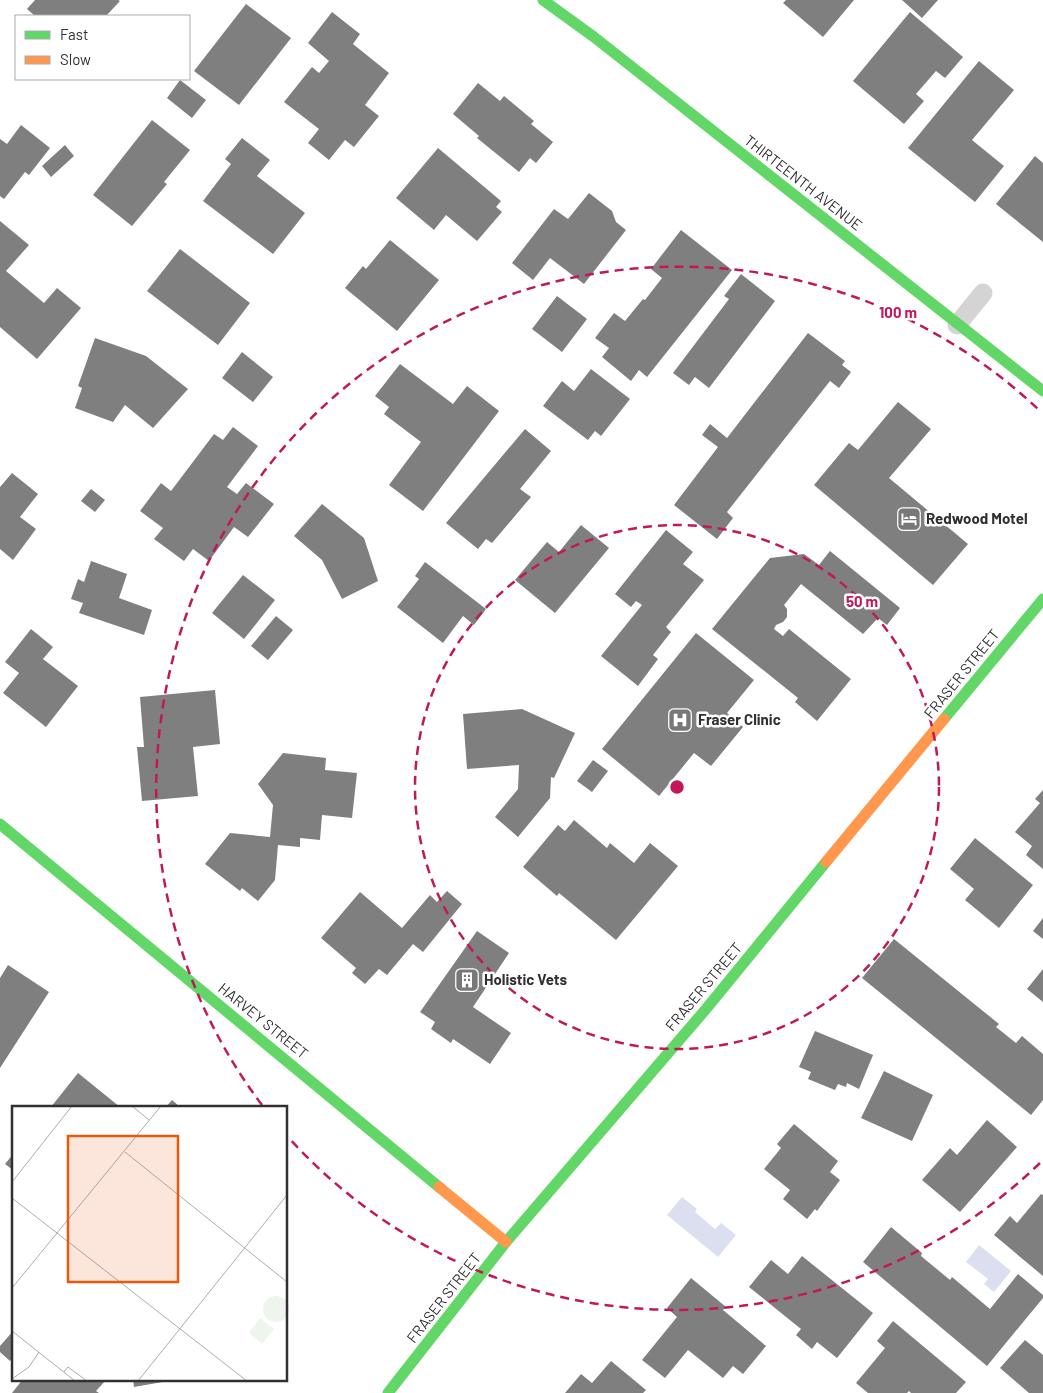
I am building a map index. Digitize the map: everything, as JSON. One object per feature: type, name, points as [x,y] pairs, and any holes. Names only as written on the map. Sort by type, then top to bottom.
[{"type":"street","name":"THIRTEENTH AVENUE","points":[[544,0],[594,37],[1043,392]]},
{"type":"street","name":"FRASER STREET","points":[[388,1393],[506,1242],[706,1009],[1043,599]]},
{"type":"street","name":"HARVEY STREET","points":[[0,824],[482,1220],[506,1242]]},
{"type":"lane","points":[[958,325],[983,293]]},
{"type":"water","points":[[682,1197],[697,1209],[695,1212],[715,1229],[721,1223],[736,1235],[718,1257],[667,1215]]},
{"type":"water","points":[[979,1245],[1011,1271],[994,1292],[984,1284],[988,1279],[966,1262]]},
{"type":"building","points":[[35,0],[120,1],[107,15],[34,15],[27,9]]},
{"type":"building","points":[[786,0],[854,0],[823,37],[783,3]]},
{"type":"building","points":[[902,0],[938,0],[922,18]]},
{"type":"building","points":[[246,4],[291,38],[239,105],[194,71]]},
{"type":"building","points":[[332,12],[360,34],[353,44],[389,73],[365,105],[379,116],[354,147],[345,140],[329,160],[308,143],[319,129],[284,102],[312,67],[319,73],[329,61],[308,43]]},
{"type":"building","points":[[910,12],[963,57],[945,78],[936,71],[916,94],[924,101],[904,124],[853,81]]},
{"type":"building","points":[[979,61],[1014,90],[972,140],[1004,166],[975,202],[908,148]]},
{"type":"building","points":[[180,80],[206,100],[192,118],[167,98]]},
{"type":"building","points":[[478,83],[500,101],[504,96],[534,121],[531,124],[553,142],[536,163],[530,158],[519,172],[477,138],[479,136],[453,114]]},
{"type":"building","points":[[152,120],[190,150],[164,182],[167,184],[132,226],[93,195]]},
{"type":"building","points":[[21,125],[50,148],[29,175],[25,172],[4,199],[0,196],[0,139],[7,144]]},
{"type":"building","points":[[242,138],[270,160],[257,176],[305,213],[273,254],[203,201],[231,164],[225,159]]},
{"type":"building","points":[[65,145],[74,156],[51,177],[42,166]]},
{"type":"building","points":[[438,148],[501,201],[496,207],[502,212],[477,241],[446,215],[434,230],[396,198]]},
{"type":"building","points":[[1035,156],[1043,163],[1043,242],[996,204]]},
{"type":"building","points":[[589,193],[612,211],[616,222],[626,230],[584,284],[550,258],[533,280],[512,263],[554,209],[568,219]]},
{"type":"building","points":[[0,221],[29,245],[6,271],[44,303],[57,288],[81,308],[37,359],[0,327]]},
{"type":"building","points":[[681,230],[732,270],[647,377],[639,370],[631,381],[602,357],[609,348],[595,338],[614,313],[625,321],[643,299],[645,300],[662,278],[651,269]]},
{"type":"building","points":[[390,240],[439,280],[397,331],[345,288],[363,266],[366,269]]},
{"type":"building","points":[[180,249],[250,303],[218,345],[147,291]]},
{"type":"building","points":[[741,274],[775,301],[709,388],[695,377],[689,385],[673,373],[729,299],[724,296]]},
{"type":"building","points":[[557,296],[587,319],[562,352],[532,329]]},
{"type":"building","points":[[808,333],[845,361],[842,365],[851,372],[839,388],[830,381],[727,512],[733,518],[717,539],[674,505],[718,447],[702,435],[710,424],[727,438]]},
{"type":"building","points":[[95,338],[146,356],[188,389],[153,428],[125,405],[113,422],[75,408],[82,388],[78,386]]},
{"type":"building","points":[[242,352],[273,377],[253,402],[222,378]]},
{"type":"building","points":[[400,364],[453,404],[467,386],[499,411],[423,511],[389,485],[421,442],[384,414],[389,407],[375,396]]},
{"type":"building","points":[[591,369],[630,399],[601,436],[595,431],[588,440],[543,406],[562,381],[574,391]]},
{"type":"building","points":[[898,402],[931,429],[889,478],[968,544],[933,585],[814,485],[849,443],[858,450]]},
{"type":"building","points":[[233,427],[258,446],[227,487],[237,494],[246,483],[274,504],[248,537],[234,527],[209,561],[193,549],[184,561],[154,539],[163,528],[140,511],[161,483],[171,491],[214,434],[223,440]]},
{"type":"building","points":[[525,429],[551,451],[520,489],[531,497],[492,543],[486,539],[478,549],[446,523]]},
{"type":"building","points":[[12,473],[38,494],[20,517],[36,529],[13,560],[0,549],[0,487]]},
{"type":"building","points":[[91,489],[105,500],[95,512],[81,501]]},
{"type":"building","points":[[322,504],[364,538],[378,581],[342,599],[322,560],[294,536]]},
{"type":"building","points":[[581,525],[609,548],[555,613],[515,580],[547,542],[559,552]]},
{"type":"building","points":[[666,530],[693,552],[683,564],[704,580],[666,627],[671,632],[653,655],[658,659],[638,686],[601,656],[642,605],[636,601],[631,607],[615,594]]},
{"type":"building","points":[[830,551],[900,608],[887,625],[878,618],[863,634],[801,584],[784,605],[787,609],[787,617],[783,622],[776,625],[774,629],[783,636],[789,629],[851,679],[817,721],[795,702],[798,698],[712,629],[770,558],[804,554],[819,565]]},
{"type":"building","points":[[91,561],[127,574],[119,598],[152,610],[144,635],[79,613],[83,603],[71,599],[78,579],[84,582]]},
{"type":"building","points":[[425,562],[486,609],[474,625],[463,616],[443,643],[397,607],[419,579],[415,576]]},
{"type":"building","points":[[243,575],[275,600],[244,639],[212,613]]},
{"type":"building","points":[[276,616],[293,630],[268,660],[251,646]]},
{"type":"building","points":[[31,629],[53,647],[43,659],[78,686],[46,727],[3,693],[19,673],[5,662]]},
{"type":"building","name":"Fraser Clinic","points":[[696,633],[754,680],[727,713],[743,727],[711,766],[694,753],[659,796],[602,749]]},
{"type":"building","points":[[215,690],[220,744],[193,747],[198,796],[142,801],[137,747],[144,747],[140,697]]},
{"type":"building","points":[[522,709],[575,733],[554,778],[551,777],[550,798],[518,837],[495,817],[518,789],[519,765],[467,769],[463,714]]},
{"type":"building","points":[[283,753],[326,758],[325,770],[357,773],[352,818],[322,815],[320,840],[300,838],[300,847],[278,845],[275,880],[258,901],[242,888],[240,891],[205,864],[230,833],[270,837],[273,805],[258,784]]},
{"type":"building","points":[[593,760],[608,771],[592,792],[577,781]]},
{"type":"building","points":[[1043,790],[1043,869],[1026,855],[1032,846],[1015,832],[1040,803],[1035,799]]},
{"type":"building","points":[[574,820],[607,848],[610,843],[634,863],[650,843],[678,866],[616,940],[559,893],[557,896],[523,867],[558,825],[565,831]]},
{"type":"building","points":[[975,838],[1033,885],[999,928],[965,900],[974,889],[950,869]]},
{"type":"building","points":[[447,891],[462,904],[423,952],[413,944],[387,975],[379,969],[365,984],[352,973],[356,968],[321,938],[360,892],[402,928],[430,895],[437,902]]},
{"type":"building","points":[[1043,918],[1043,939],[1033,931]]},
{"type":"building","name":"Holistic Vets","points":[[477,931],[509,953],[473,1007],[511,1033],[490,1064],[453,1039],[451,1043],[431,1029],[435,1022],[420,1012]]},
{"type":"building","points":[[894,939],[999,1024],[996,1027],[1016,1043],[1022,1036],[1043,1054],[1043,1100],[1031,1115],[862,978]]},
{"type":"building","points":[[8,965],[49,992],[0,1068],[0,978]]},
{"type":"building","points":[[1043,969],[1043,1002],[1027,989]]},
{"type":"building","points":[[815,1031],[873,1055],[859,1089],[847,1083],[846,1087],[838,1084],[835,1090],[808,1079],[811,1072],[799,1067]]},
{"type":"building","points":[[884,1071],[933,1095],[912,1141],[861,1118]]},
{"type":"building","points":[[78,1073],[119,1106],[52,1106]]},
{"type":"building","points":[[172,1100],[179,1106],[167,1106]]},
{"type":"building","points":[[987,1120],[1017,1147],[960,1212],[922,1180],[950,1148],[957,1155]]},
{"type":"building","points":[[794,1124],[838,1161],[830,1172],[840,1180],[817,1211],[815,1209],[807,1219],[783,1199],[790,1190],[764,1169],[781,1148],[777,1144]]},
{"type":"building","points":[[12,1155],[12,1169],[5,1164]]},
{"type":"building","points":[[1041,1194],[1043,1195],[1043,1276],[994,1235],[1010,1216],[1017,1223]]},
{"type":"building","points":[[891,1227],[922,1253],[921,1256],[950,1280],[952,1277],[990,1309],[1018,1274],[1043,1295],[1043,1298],[987,1366],[863,1262]]},
{"type":"building","points":[[802,1256],[873,1313],[837,1358],[817,1342],[812,1349],[796,1335],[801,1329],[749,1287],[771,1260],[788,1274]]},
{"type":"building","points":[[691,1278],[726,1307],[723,1310],[766,1346],[743,1374],[733,1366],[723,1378],[688,1350],[665,1378],[642,1360],[677,1317],[667,1308]]},
{"type":"building","points":[[893,1321],[966,1382],[956,1393],[911,1393],[909,1391],[907,1393],[868,1393],[856,1383],[885,1348],[877,1341]]},
{"type":"building","points":[[12,1332],[12,1358],[10,1361],[0,1352],[0,1346]]},
{"type":"building","points":[[1025,1340],[1043,1355],[1043,1393],[1029,1393],[1000,1368]]},
{"type":"building","points":[[611,1361],[646,1390],[643,1393],[565,1393],[581,1374],[592,1383]]},
{"type":"building","points":[[22,1380],[106,1380],[96,1391],[99,1393],[12,1393]]},
{"type":"building","points":[[133,1380],[174,1380],[134,1387]]},
{"type":"traffic: fast","points":[[543,0],[594,37],[1043,391]]},
{"type":"traffic: fast","points":[[944,719],[1043,599]]},
{"type":"traffic: fast","points":[[0,824],[439,1187]]},
{"type":"traffic: fast","points":[[388,1393],[506,1242],[706,1009],[826,862]]},
{"type":"traffic: slow","points":[[826,862],[944,719]]},
{"type":"traffic: slow","points":[[439,1187],[506,1242]]},
{"type":"place","name":"Redwood Motel","points":[[909,519]]},
{"type":"place","name":"Fraser Clinic","points":[[680,720]]},
{"type":"place","name":"Holistic Vets","points":[[467,980]]}]
